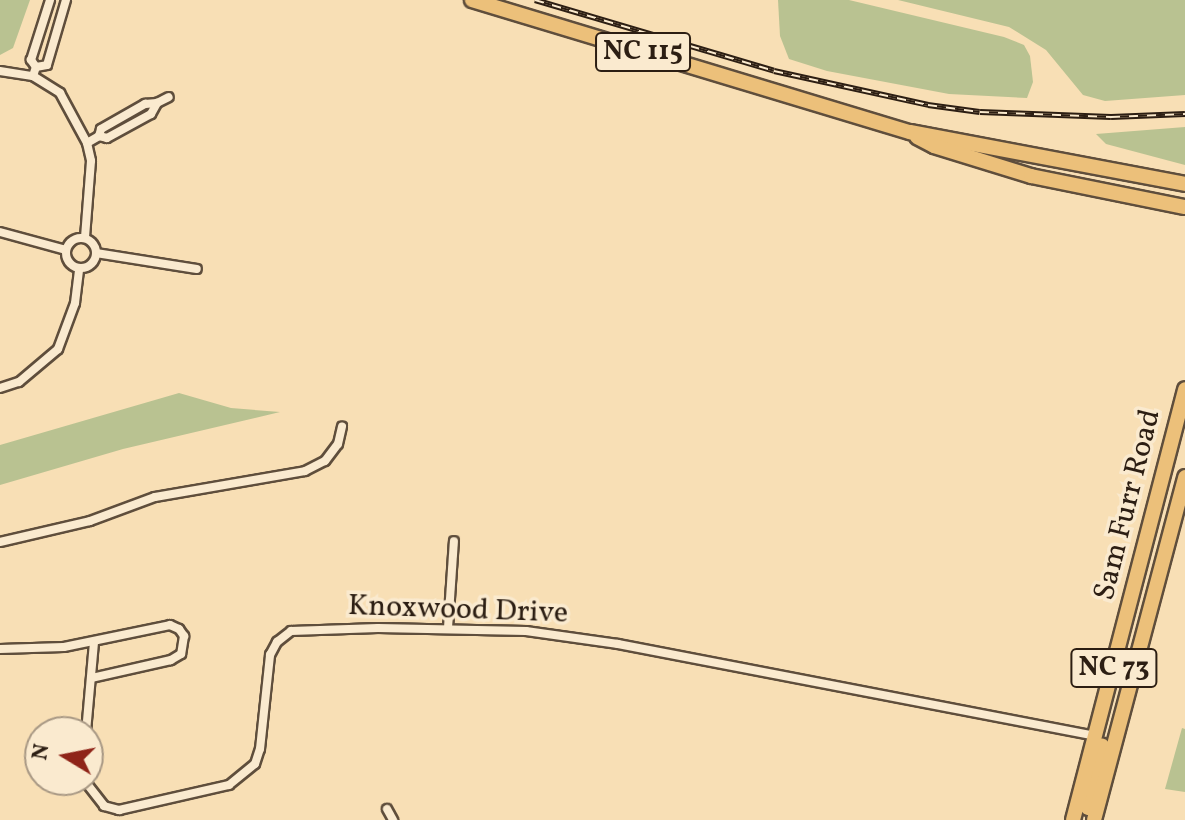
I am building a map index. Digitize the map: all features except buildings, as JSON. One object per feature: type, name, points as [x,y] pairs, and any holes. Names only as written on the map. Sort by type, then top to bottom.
[{"type":"main road","name":"NC 115","points":[[472,0],[910,132],[1185,184]]},
{"type":"main road","name":"NC 115","points":[[910,132],[934,146],[1031,176],[1185,207]]},
{"type":"main road","name":"Sam Furr Road","points":[[1073,820],[1185,389]]},
{"type":"main road","name":"Sam Furr Road","points":[[1094,820],[1185,480]]},
{"type":"main road","points":[[1087,820],[1101,752],[1101,740],[1096,736]]},
{"type":"street","points":[[50,0],[31,60],[35,72],[60,93],[87,143],[91,161],[85,238]]},
{"type":"street","points":[[0,71],[35,72],[47,65],[66,0]]},
{"type":"street","points":[[87,143],[99,136],[107,138],[151,114],[157,103],[169,97]]},
{"type":"street","points":[[0,232],[66,250]]},
{"type":"street","points":[[85,238],[93,243],[96,253],[93,263],[79,268],[67,260],[66,250],[75,239],[85,238]]},
{"type":"street","points":[[96,253],[197,269]]},
{"type":"street","points":[[0,388],[19,382],[58,349],[75,303],[79,268]]},
{"type":"street","points":[[0,542],[90,521],[155,497],[305,471],[325,461],[338,444],[342,426]]},
{"type":"street","points":[[448,628],[454,541]]},
{"type":"street","points":[[0,649],[64,647],[170,625],[179,629],[184,646],[181,654],[171,660],[91,678]]},
{"type":"street","name":"Knoxwood Drive","points":[[96,796],[104,806],[119,810],[229,785],[255,764],[260,749],[270,655],[277,642],[291,631],[448,628],[526,631],[643,648],[1096,736]]},
{"type":"street","points":[[87,716],[94,642]]},
{"type":"street","points":[[387,809],[393,820]]},
{"type":"green space","points":[[0,0],[30,0],[13,48],[0,55]]},
{"type":"green space","points":[[778,0],[849,0],[1004,37],[1024,45],[1030,56],[1033,82],[1027,98],[949,94],[827,71],[789,59],[780,36]]},
{"type":"green space","points":[[898,0],[1185,0],[1185,95],[1105,101],[1083,95],[1046,50],[1009,27]]},
{"type":"green space","points":[[1185,127],[1185,165],[1106,144],[1096,134]]},
{"type":"green space","points":[[179,393],[231,408],[280,412],[123,449],[0,485],[0,445]]},
{"type":"green space","points":[[1182,728],[1185,729],[1185,792],[1165,789]]},
{"type":"railway","points":[[535,0],[774,71],[928,105],[980,112],[1111,117],[1185,114]]}]
